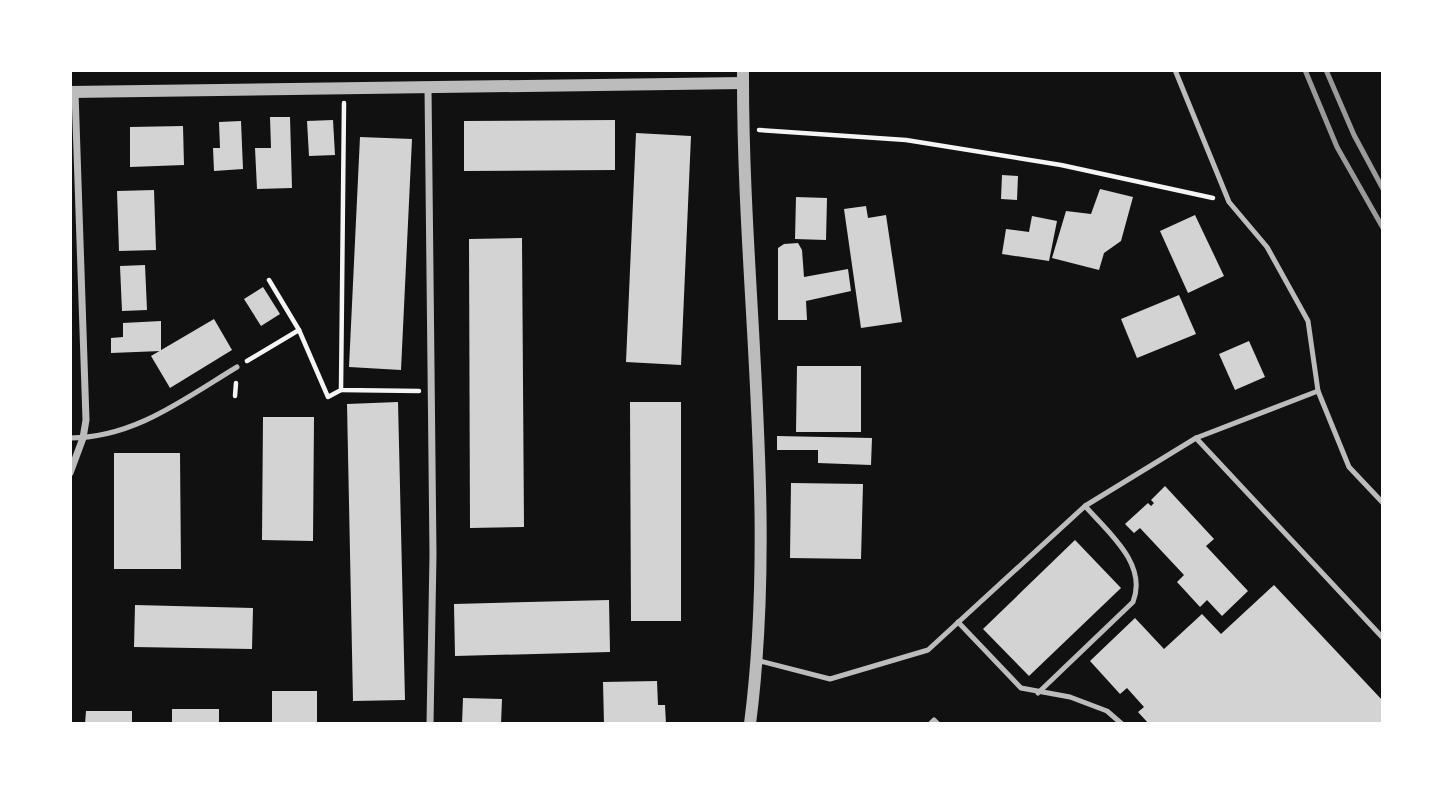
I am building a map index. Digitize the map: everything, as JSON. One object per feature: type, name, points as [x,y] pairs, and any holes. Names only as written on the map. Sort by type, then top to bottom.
[{"type":"street","points":[[70,473],[83,438],[86,419],[72,92],[428,87],[743,76],[762,515],[756,660],[750,724]]},
{"type":"street","points":[[428,87],[433,555],[429,724]]},
{"type":"lane","points":[[1175,70],[1230,202],[1267,247],[1308,321],[1318,391],[1349,467],[1383,503]]},
{"type":"lane","points":[[70,438],[102,436],[141,424],[237,367]]},
{"type":"lane","points":[[756,660],[830,679],[928,650],[1085,506],[1196,438],[1318,391]]},
{"type":"lane","points":[[1196,438],[1383,639]]},
{"type":"lane","points":[[1038,693],[1133,602],[1138,589],[1135,571],[1124,550],[1085,506]]},
{"type":"lane","points":[[958,622],[1021,688],[1070,697],[1107,711],[1122,724]]},
{"type":"lane","points":[[930,724],[934,720],[938,724]]},
{"type":"path","points":[[341,390],[344,88]]},
{"type":"path","points":[[744,129],[906,140],[1061,165],[1230,202]]},
{"type":"path","points":[[269,279],[299,330],[328,397],[341,390],[432,391]]},
{"type":"path","points":[[237,367],[299,330]]},
{"type":"building","points":[[270,117],[290,117],[292,188],[257,189],[255,148],[271,148]]},
{"type":"building","points":[[333,120],[335,155],[309,156],[307,121]]},
{"type":"building","points":[[615,120],[615,170],[464,171],[464,121]]},
{"type":"building","points":[[241,121],[243,169],[214,171],[213,148],[220,148],[219,122]]},
{"type":"building","points":[[183,126],[184,165],[130,167],[130,127]]},
{"type":"building","points":[[636,133],[691,136],[681,365],[626,362]]},
{"type":"building","points":[[360,137],[412,139],[401,370],[349,367]]},
{"type":"building","points":[[1002,175],[1018,176],[1017,200],[1001,199]]},
{"type":"building","points":[[1100,189],[1133,197],[1121,241],[1104,253],[1099,270],[1052,258],[1066,211],[1091,214]]},
{"type":"building","points":[[154,190],[156,250],[119,251],[117,191]]},
{"type":"building","points":[[796,197],[827,198],[826,240],[795,239]]},
{"type":"building","points":[[866,206],[868,218],[886,215],[902,322],[861,328],[844,209]]},
{"type":"building","points":[[1195,215],[1224,276],[1188,293],[1160,231]]},
{"type":"building","points":[[1032,216],[1057,221],[1049,261],[1002,254],[1006,229],[1029,232]]},
{"type":"building","points":[[522,238],[524,527],[470,528],[469,239]]},
{"type":"building","points":[[798,243],[802,250],[804,277],[848,269],[851,291],[806,301],[807,320],[778,320],[778,248],[784,244]]},
{"type":"building","points":[[145,265],[147,310],[122,311],[120,266]]},
{"type":"building","points":[[263,287],[280,314],[261,326],[244,299]]},
{"type":"building","points":[[1179,295],[1196,334],[1137,358],[1121,319]]},
{"type":"building","points":[[214,319],[232,350],[170,388],[151,356]]},
{"type":"building","points":[[161,321],[161,351],[111,353],[111,338],[123,337],[123,323]]},
{"type":"building","points":[[1249,341],[1265,377],[1235,390],[1219,354]]},
{"type":"building","points":[[797,366],[861,366],[861,432],[796,432]]},
{"type":"building","points":[[398,402],[405,700],[353,701],[347,404]]},
{"type":"building","points":[[630,402],[681,402],[681,621],[631,621]]},
{"type":"building","points":[[263,417],[314,417],[313,541],[262,540]]},
{"type":"building","points":[[777,436],[872,438],[871,465],[818,463],[818,450],[777,450]]},
{"type":"building","points":[[114,453],[180,453],[181,569],[114,569]]},
{"type":"building","points":[[791,483],[863,484],[861,559],[790,558]]},
{"type":"building","points":[[1165,486],[1214,539],[1206,546],[1248,591],[1222,616],[1207,600],[1200,607],[1177,582],[1184,575],[1140,528],[1134,533],[1125,524],[1148,503],[1151,506],[1154,503],[1151,500]]},
{"type":"building","points":[[1075,540],[1121,588],[1029,676],[983,629]]},
{"type":"building","points":[[1274,585],[1383,701],[1383,724],[1149,724],[1138,712],[1144,707],[1127,688],[1120,694],[1090,661],[1135,618],[1164,649],[1202,614],[1221,634]]},
{"type":"building","points":[[609,600],[610,652],[455,656],[454,604]]},
{"type":"building","points":[[135,605],[253,608],[252,649],[134,647]]},
{"type":"building","points":[[657,681],[658,705],[665,705],[666,724],[604,724],[603,682]]},
{"type":"building","points":[[272,691],[317,691],[317,724],[272,724]]},
{"type":"building","points":[[463,698],[502,699],[501,724],[462,724]]},
{"type":"building","points":[[172,709],[219,709],[219,724],[172,724]]},
{"type":"building","points":[[86,711],[132,711],[132,724],[85,724]]},
{"type":"railway","points":[[1305,70],[1337,147],[1383,228]]},
{"type":"railway","points":[[1326,70],[1354,135],[1383,189]]}]
